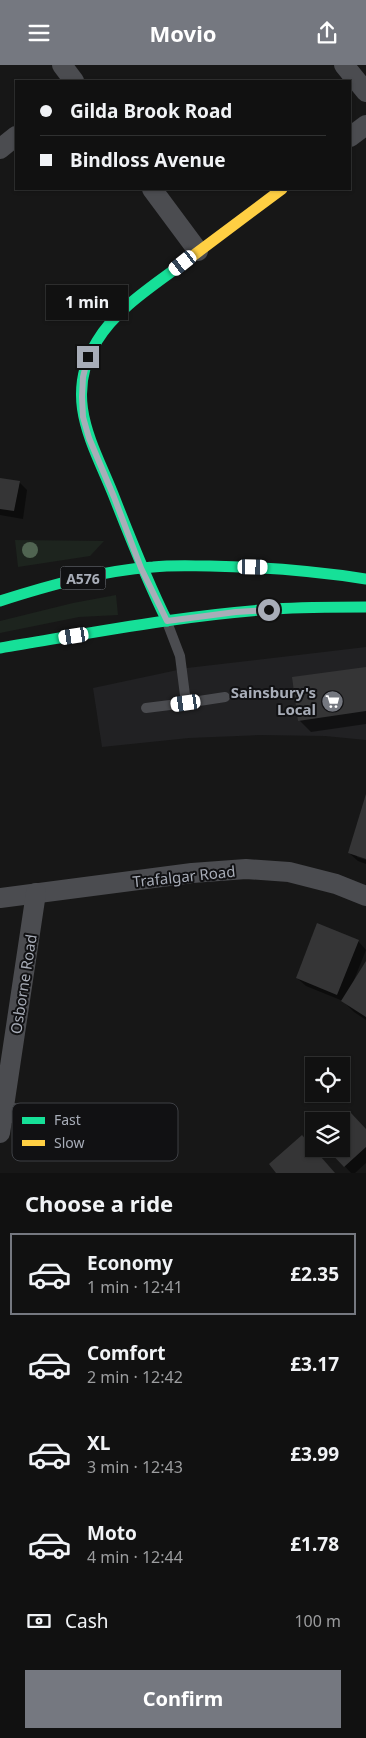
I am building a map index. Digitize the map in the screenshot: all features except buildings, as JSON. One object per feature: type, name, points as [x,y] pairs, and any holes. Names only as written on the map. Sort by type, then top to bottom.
[{"type":"main road","points":[[167,621],[141,568],[89,438],[83,417],[82,397],[83,377],[88,357],[109,324],[122,311],[198,251],[281,190]]},
{"type":"main road","name":"A576","points":[[0,601],[26,592],[91,577],[141,568],[178,565],[270,567],[366,579]]},
{"type":"main road","points":[[0,588],[26,592]]},
{"type":"main road","points":[[0,648],[167,621],[255,611],[339,606],[366,607]]},
{"type":"street","points":[[62,65],[73,80]]},
{"type":"street","points":[[344,65],[366,92]]},
{"type":"street","points":[[351,136],[366,125]]},
{"type":"street","points":[[0,149],[15,137]]},
{"type":"street","points":[[153,190],[198,251]]},
{"type":"street","name":"Trafalgar Road","points":[[0,898],[192,873],[246,869],[289,872],[336,884],[366,896]]},
{"type":"street","name":"Osborne Road","points":[[0,1133],[36,893]]},
{"type":"street","points":[[4,1112],[12,1113]]},
{"type":"lane","points":[[167,621],[180,656],[186,703]]},
{"type":"lane","points":[[146,708],[225,697]]},
{"type":"shaded area","points":[[15,540],[104,541],[90,556],[18,567]]},
{"type":"shaded area","points":[[116,595],[118,615],[79,617],[0,633],[0,621],[73,603]]},
{"type":"shaded area","points":[[366,647],[366,740],[325,736],[259,735],[189,738],[102,747],[93,688],[187,668]]},
{"type":"traffic: fast","points":[[167,621],[91,441],[85,422],[82,383],[87,362],[105,329],[127,306],[190,258]]},
{"type":"traffic: fast","points":[[0,601],[94,575],[160,566],[268,568],[366,579]]},
{"type":"traffic: fast","points":[[0,648],[137,625],[241,612],[286,608],[366,607]]},
{"type":"traffic: slow","points":[[190,258],[281,190]]},
{"type":"place","name":"Sainsbury's Local","points":[[332,701]]},
{"type":"route","points":[[88,357],[83,377],[82,397],[83,417],[89,438],[141,568],[167,621],[236,612],[269,610]]}]
